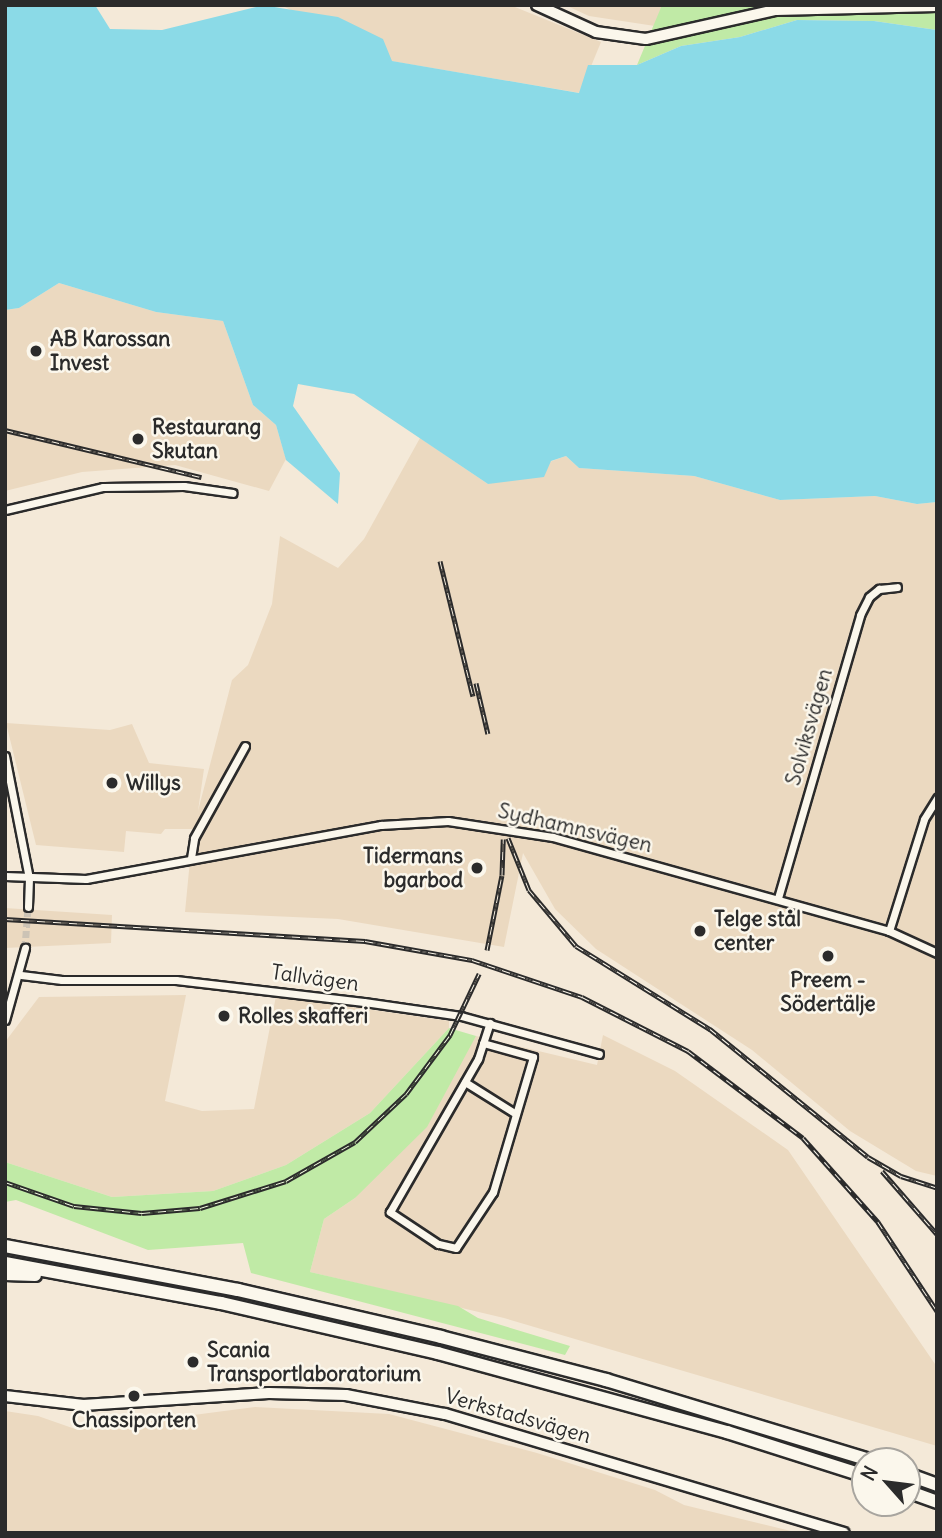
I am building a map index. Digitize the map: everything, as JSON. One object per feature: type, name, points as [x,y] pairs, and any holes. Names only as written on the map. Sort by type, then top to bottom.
[{"type":"highway","points":[[5,1247],[238,1290],[441,1336],[606,1380],[851,1455]]},
{"type":"highway","points":[[5,1264],[221,1303],[438,1353],[727,1432],[851,1472]]},
{"type":"highway","points":[[5,1274],[84,1278]]},
{"type":"main road","points":[[537,5],[596,32],[637,38],[667,36],[776,10],[937,6]]},
{"type":"main road","name":"Verkstadsvägen","points":[[5,1396],[83,1405],[269,1393],[346,1395],[445,1414],[844,1533]]},
{"type":"street","points":[[5,510],[103,487],[173,486],[233,493]]},
{"type":"street","name":"Solviksvägen","points":[[778,898],[860,615],[869,597],[879,589],[897,587]]},
{"type":"street","points":[[191,858],[194,838],[244,746]]},
{"type":"street","points":[[5,756],[29,878],[28,908]]},
{"type":"street","points":[[889,931],[925,819],[937,798]]},
{"type":"street","name":"Sydhamnsvägen","points":[[5,876],[86,879],[381,825],[448,821],[553,836],[889,931],[937,953]]},
{"type":"street","points":[[5,1020],[21,975],[25,948]]},
{"type":"street","name":"Tallvägen","points":[[21,975],[232,985],[490,1023],[599,1054]]},
{"type":"street","points":[[483,1043],[533,1057],[493,1192],[456,1248],[438,1244],[390,1212],[466,1082],[490,1023]]},
{"type":"street","points":[[466,1082],[516,1114]]},
{"type":"shaded area","points":[[281,5],[510,5],[601,42],[580,93],[391,61]]},
{"type":"shaded area","points":[[565,5],[662,5],[655,26],[589,16]]},
{"type":"shaded area","points":[[59,283],[156,312],[223,321],[253,405],[276,425],[286,459],[269,491],[175,465],[82,472],[5,491],[5,310],[19,308]]},
{"type":"shaded area","points":[[420,438],[488,484],[566,456],[579,468],[694,476],[780,500],[875,496],[917,504],[937,502],[937,1176],[916,1171],[850,1131],[752,1050],[596,949],[555,909],[523,853],[504,947],[338,919],[185,912],[193,829],[165,829],[161,834],[126,831],[124,852],[36,845],[6,723],[110,730],[132,724],[149,763],[204,769],[198,811],[232,680],[248,665],[272,604],[280,536],[338,568],[364,539]]},
{"type":"shaded area","points":[[5,908],[112,915],[111,943],[5,948]]},
{"type":"shaded area","points":[[186,995],[165,1101],[202,1111],[254,1109],[276,996],[449,1021],[449,1028],[370,1113],[286,1165],[213,1191],[112,1197],[5,1162],[5,1042],[39,997]]},
{"type":"shaded area","points":[[603,1035],[675,1071],[788,1150],[935,1364],[937,1446],[504,1318],[310,1272],[324,1219],[355,1198],[476,1036],[597,1065]]},
{"type":"shaded area","points":[[255,1407],[389,1414],[537,1453],[655,1490],[684,1505],[799,1533],[5,1533],[5,1411],[38,1416],[78,1430]]},
{"type":"green space","points":[[662,5],[937,5],[937,30],[874,21],[797,20],[740,37],[681,46],[637,65]]},
{"type":"green space","points":[[449,1028],[476,1036],[427,1127],[355,1198],[324,1219],[310,1272],[458,1306],[478,1318],[570,1346],[565,1355],[251,1273],[243,1243],[148,1250],[16,1200],[5,1202],[5,1162],[112,1197],[213,1191],[286,1165],[370,1113]]},
{"type":"water","points":[[5,5],[95,5],[110,29],[162,30],[264,5],[338,17],[383,39],[392,61],[579,93],[588,65],[637,65],[681,46],[740,37],[797,20],[874,21],[937,30],[937,502],[917,504],[875,496],[780,500],[694,476],[579,468],[566,456],[551,461],[544,477],[488,484],[354,394],[298,384],[293,406],[340,473],[338,504],[286,460],[276,425],[253,405],[223,321],[156,312],[59,283],[19,308],[5,310]]},
{"type":"tunnel","points":[[25,948],[28,907]]},
{"type":"railway","points":[[5,430],[201,477]]},
{"type":"railway","points":[[440,561],[473,696]]},
{"type":"railway","points":[[476,683],[488,734]]},
{"type":"railway","points":[[508,838],[529,890],[576,946],[710,1029],[868,1157],[901,1176],[937,1188]]},
{"type":"railway","points":[[487,950],[502,875],[503,839]]},
{"type":"railway","points":[[5,919],[365,941],[472,960],[582,997],[688,1051],[803,1138],[878,1222],[937,1311]]},
{"type":"railway","points":[[5,1182],[74,1206],[142,1213],[200,1208],[286,1181],[355,1142],[406,1094],[450,1035],[479,974]]},
{"type":"railway","points":[[882,1171],[937,1234]]},
{"type":"place","name":"AB Karossan Invest","points":[[36,351]]},
{"type":"place","name":"Restaurang Skutan","points":[[138,439]]},
{"type":"place","name":"Willys","points":[[112,783]]},
{"type":"place","name":"Tidermans bgarbod","points":[[477,868]]},
{"type":"place","name":"Telge stål center","points":[[700,931]]},
{"type":"place","name":"Preem - Södertälje","points":[[828,956]]},
{"type":"place","name":"Rolles skafferi","points":[[224,1016]]},
{"type":"place","name":"Scania Transportlaboratorium","points":[[193,1362]]},
{"type":"place","name":"Chassiporten","points":[[134,1396]]}]
